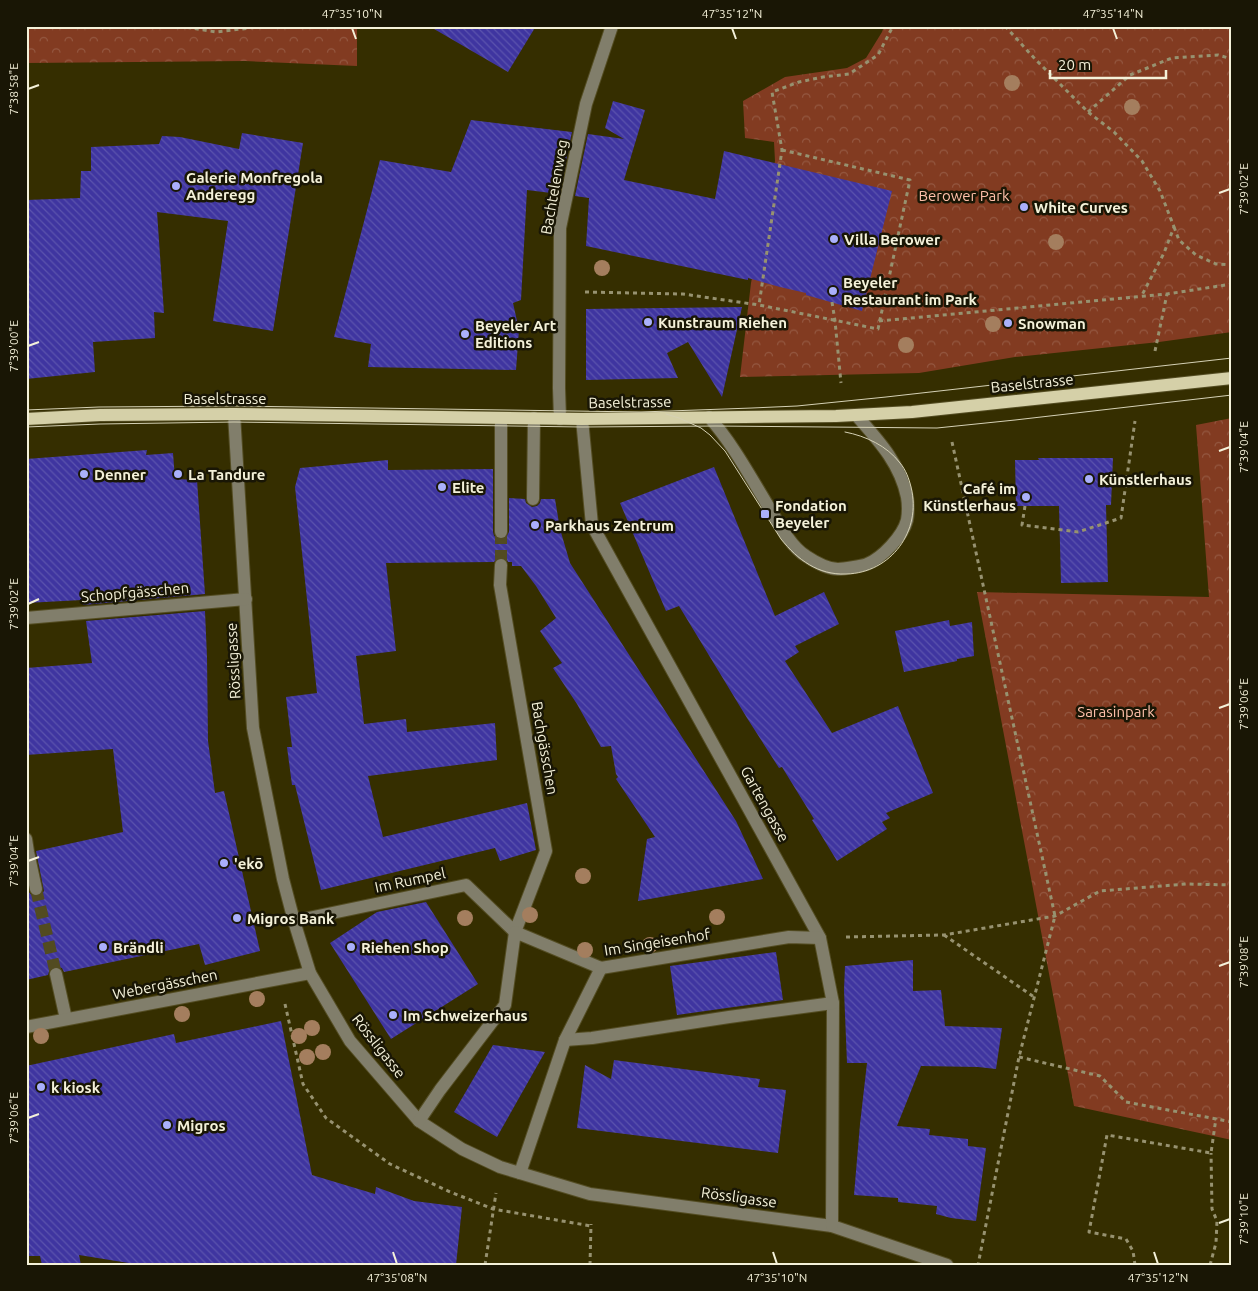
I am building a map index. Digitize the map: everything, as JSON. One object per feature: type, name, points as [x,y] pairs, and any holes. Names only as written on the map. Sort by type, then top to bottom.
[{"type":"main road","name":"Baselstrasse","points":[[26,419],[100,415],[234,414],[582,419],[856,414],[912,412],[1232,378]]},
{"type":"street","name":"Bachtelenweg","points":[[560,419],[560,228],[586,104],[612,26]]},
{"type":"street","name":"Rössligasse","points":[[234,414],[253,728],[283,879],[310,973],[350,1041],[419,1121],[462,1149],[500,1167],[590,1194],[832,1226],[947,1265]]},
{"type":"street","points":[[709,417],[734,450],[784,533],[804,555],[821,565],[836,569],[867,564],[883,554],[895,542],[906,521],[907,498],[899,473],[885,448],[856,414]]},
{"type":"street","points":[[500,418],[501,532]]},
{"type":"street","points":[[533,499],[534,418]]},
{"type":"street","name":"Gartengasse","points":[[582,419],[592,525],[820,938],[833,1003],[832,1226]]},
{"type":"street","name":"Bachgässchen","points":[[501,565],[500,584],[546,851],[514,932]]},
{"type":"street","name":"Schopfgässchen","points":[[26,618],[246,599]]},
{"type":"street","points":[[26,839],[36,888]]},
{"type":"street","name":"Im Rumpel","points":[[294,921],[466,885],[514,932]]},
{"type":"street","points":[[419,1121],[440,1090],[505,1006],[514,932]]},
{"type":"street","name":"Im Singeisenhof","points":[[514,932],[601,968],[789,936],[820,938]]},
{"type":"street","points":[[520,1174],[565,1040],[601,968]]},
{"type":"street","name":"Webergässchen","points":[[26,1027],[310,973]]},
{"type":"street","points":[[56,974],[66,1020]]},
{"type":"street","points":[[565,1040],[592,1038],[729,1016],[833,1003]]},
{"type":"path","points":[[179,26],[216,32],[258,26]]},
{"type":"path","points":[[759,305],[782,150],[772,92],[799,82],[849,74],[878,55],[893,26]]},
{"type":"path","points":[[1005,26],[1088,112],[1114,132],[1142,162],[1160,192],[1179,240],[1196,255],[1216,264],[1232,266]]},
{"type":"path","points":[[1088,112],[1130,75],[1172,58],[1218,55],[1232,59]]},
{"type":"path","points":[[560,291],[683,294],[759,305],[878,329],[910,180],[782,150]]},
{"type":"path","points":[[1142,296],[1164,253],[1174,227]]},
{"type":"path","points":[[879,321],[1167,294],[1232,284]]},
{"type":"path","points":[[1155,351],[1167,294]]},
{"type":"path","points":[[832,302],[841,384]]},
{"type":"path","points":[[1025,506],[1022,525],[1078,532],[1121,518],[1134,421]]},
{"type":"path","points":[[952,442],[1056,916],[1019,1057],[978,1265]]},
{"type":"path","points":[[820,938],[944,935],[1056,916],[1100,891],[1186,884],[1232,885]]},
{"type":"path","points":[[944,935],[1034,997]]},
{"type":"path","points":[[1019,1057],[1100,1076],[1126,1102],[1232,1122]]},
{"type":"path","points":[[1210,1265],[1216,1243],[1217,1221],[1212,1209],[1211,1153],[1216,1118]]},
{"type":"path","points":[[1135,1265],[1133,1251],[1126,1239],[1089,1232],[1107,1135],[1211,1153]]},
{"type":"path","points":[[485,1265],[500,1167]]},
{"type":"path","points":[[590,1194],[590,1265]]},
{"type":"green space","points":[[26,26],[357,26],[357,66],[245,61],[26,63]]},
{"type":"green space","name":"Berower Park","points":[[884,26],[1232,26],[1232,332],[1159,342],[1015,357],[919,373],[740,377],[751,283],[775,161],[774,142],[745,138],[743,101],[785,77],[847,68],[866,58]]},
{"type":"green space","name":"Sarasinpark","points":[[1232,418],[1232,1140],[1074,1106],[977,592],[1209,597],[1196,425]]},
{"type":"building","points":[[429,26],[536,26],[508,72]]},
{"type":"building","points":[[613,101],[645,110],[624,180],[715,199],[724,151],[892,191],[862,311],[806,295],[806,293],[748,278],[748,280],[586,246],[589,198],[575,196],[588,134],[624,139],[605,128]]},
{"type":"building","points":[[471,120],[572,132],[559,194],[527,190],[521,300],[513,303],[519,330],[516,370],[368,367],[371,344],[334,337],[380,160],[451,172]]},
{"type":"building","points":[[242,133],[303,143],[273,331],[213,321],[228,221],[157,212],[164,313],[154,312],[155,338],[93,342],[95,372],[26,379],[26,200],[80,198],[81,171],[91,171],[91,147],[159,144],[162,136],[180,137],[239,149]]},
{"type":"building","points":[[742,307],[722,397],[688,342],[667,353],[678,378],[586,380],[586,309]]},
{"type":"building","points":[[147,450],[146,455],[173,453],[175,479],[197,480],[205,594],[83,605],[82,600],[26,603],[26,459]]},
{"type":"building","points":[[1038,458],[1113,458],[1111,505],[1106,505],[1108,582],[1061,583],[1059,506],[1016,506],[1015,460],[1039,460]]},
{"type":"building","points":[[388,460],[388,470],[493,469],[493,532],[494,536],[501,540],[505,539],[509,532],[509,498],[525,499],[526,503],[532,507],[537,506],[541,499],[555,499],[560,529],[570,563],[736,821],[763,879],[638,901],[647,839],[655,837],[616,779],[618,777],[611,746],[601,747],[577,704],[553,668],[562,663],[540,631],[556,618],[521,566],[512,566],[512,562],[508,562],[506,558],[501,557],[497,558],[494,562],[386,563],[396,651],[356,656],[364,724],[406,719],[407,732],[495,723],[497,760],[368,776],[383,837],[527,803],[536,850],[500,861],[495,848],[321,890],[295,785],[292,785],[287,747],[292,747],[286,697],[317,693],[295,487],[300,468]]},
{"type":"building","points":[[714,467],[775,616],[824,592],[839,624],[795,646],[799,652],[785,661],[832,733],[898,706],[933,793],[886,813],[890,818],[882,822],[887,829],[837,861],[782,767],[779,768],[747,718],[679,606],[666,611],[620,503]]},
{"type":"building","points":[[205,611],[208,741],[215,793],[224,791],[260,951],[205,965],[199,944],[64,972],[62,968],[55,966],[50,968],[48,975],[26,980],[26,882],[28,891],[33,897],[41,895],[44,891],[36,851],[123,832],[113,749],[26,755],[26,668],[92,663],[86,621]]},
{"type":"building","points":[[949,620],[950,626],[972,622],[974,656],[904,672],[895,631]]},
{"type":"building","points":[[426,902],[478,984],[391,1039],[330,943],[377,912]]},
{"type":"building","points":[[776,952],[783,1000],[677,1015],[670,966]]},
{"type":"building","points":[[913,960],[913,991],[941,990],[945,1026],[1002,1028],[996,1069],[921,1066],[897,1126],[930,1129],[929,1135],[968,1139],[968,1146],[986,1148],[976,1221],[936,1214],[937,1206],[898,1202],[898,1198],[854,1195],[867,1063],[847,1063],[845,966]]},
{"type":"building","points":[[281,1021],[312,1175],[375,1194],[376,1187],[414,1201],[462,1207],[456,1265],[141,1265],[79,1255],[81,1265],[42,1265],[40,1256],[26,1256],[26,1066],[174,1034],[176,1043]]},
{"type":"building","points":[[493,1045],[545,1052],[497,1137],[454,1112]]},
{"type":"building","points":[[614,1060],[760,1079],[758,1087],[786,1090],[778,1153],[577,1128],[585,1065],[611,1079]]},
{"type":"tunnel","points":[[501,532],[501,565]]},
{"type":"tunnel","points":[[36,889],[56,974]]},
{"type":"tram line","points":[[26,410],[99,407],[234,406],[641,412],[752,408],[797,406],[886,397],[1232,358]]},
{"type":"tram line","points":[[26,427],[234,422],[582,427],[937,428],[1232,395]]},
{"type":"tram line","points":[[666,414],[701,428],[710,435],[725,451],[781,539],[809,565],[836,574],[862,572],[877,566],[889,558],[900,547],[912,519],[911,487],[902,466],[895,457],[876,443],[861,436],[845,432]]},
{"type":"place","name":"Galerie Monfregola Anderegg","points":[[176,186]]},
{"type":"place","name":"White Curves","points":[[1024,207]]},
{"type":"place","name":"Villa Berower","points":[[834,239]]},
{"type":"place","name":"Beyeler Restaurant im Park","points":[[833,291]]},
{"type":"place","name":"Kunstraum Riehen","points":[[648,322]]},
{"type":"place","name":"Snowman","points":[[1008,323]]},
{"type":"place","name":"Beyeler Art Editions","points":[[465,334]]},
{"type":"place","name":"Denner","points":[[84,474]]},
{"type":"place","name":"La Tandure","points":[[178,474]]},
{"type":"place","name":"Künstlerhaus","points":[[1089,479]]},
{"type":"place","name":"Elite","points":[[442,487]]},
{"type":"place","name":"Café im Künstlerhaus","points":[[1026,497]]},
{"type":"place","name":"Fondation Beyeler","points":[[765,514]]},
{"type":"place","name":"Parkhaus Zentrum","points":[[535,525]]},
{"type":"place","name":"'ekō","points":[[224,863]]},
{"type":"place","name":"Migros Bank","points":[[237,918]]},
{"type":"place","name":"Brändli","points":[[103,947]]},
{"type":"place","name":"Riehen Shop","points":[[351,947]]},
{"type":"place","name":"Im Schweizerhaus","points":[[393,1015]]},
{"type":"place","name":"k kiosk","points":[[41,1087]]},
{"type":"place","name":"Migros","points":[[167,1125]]}]
